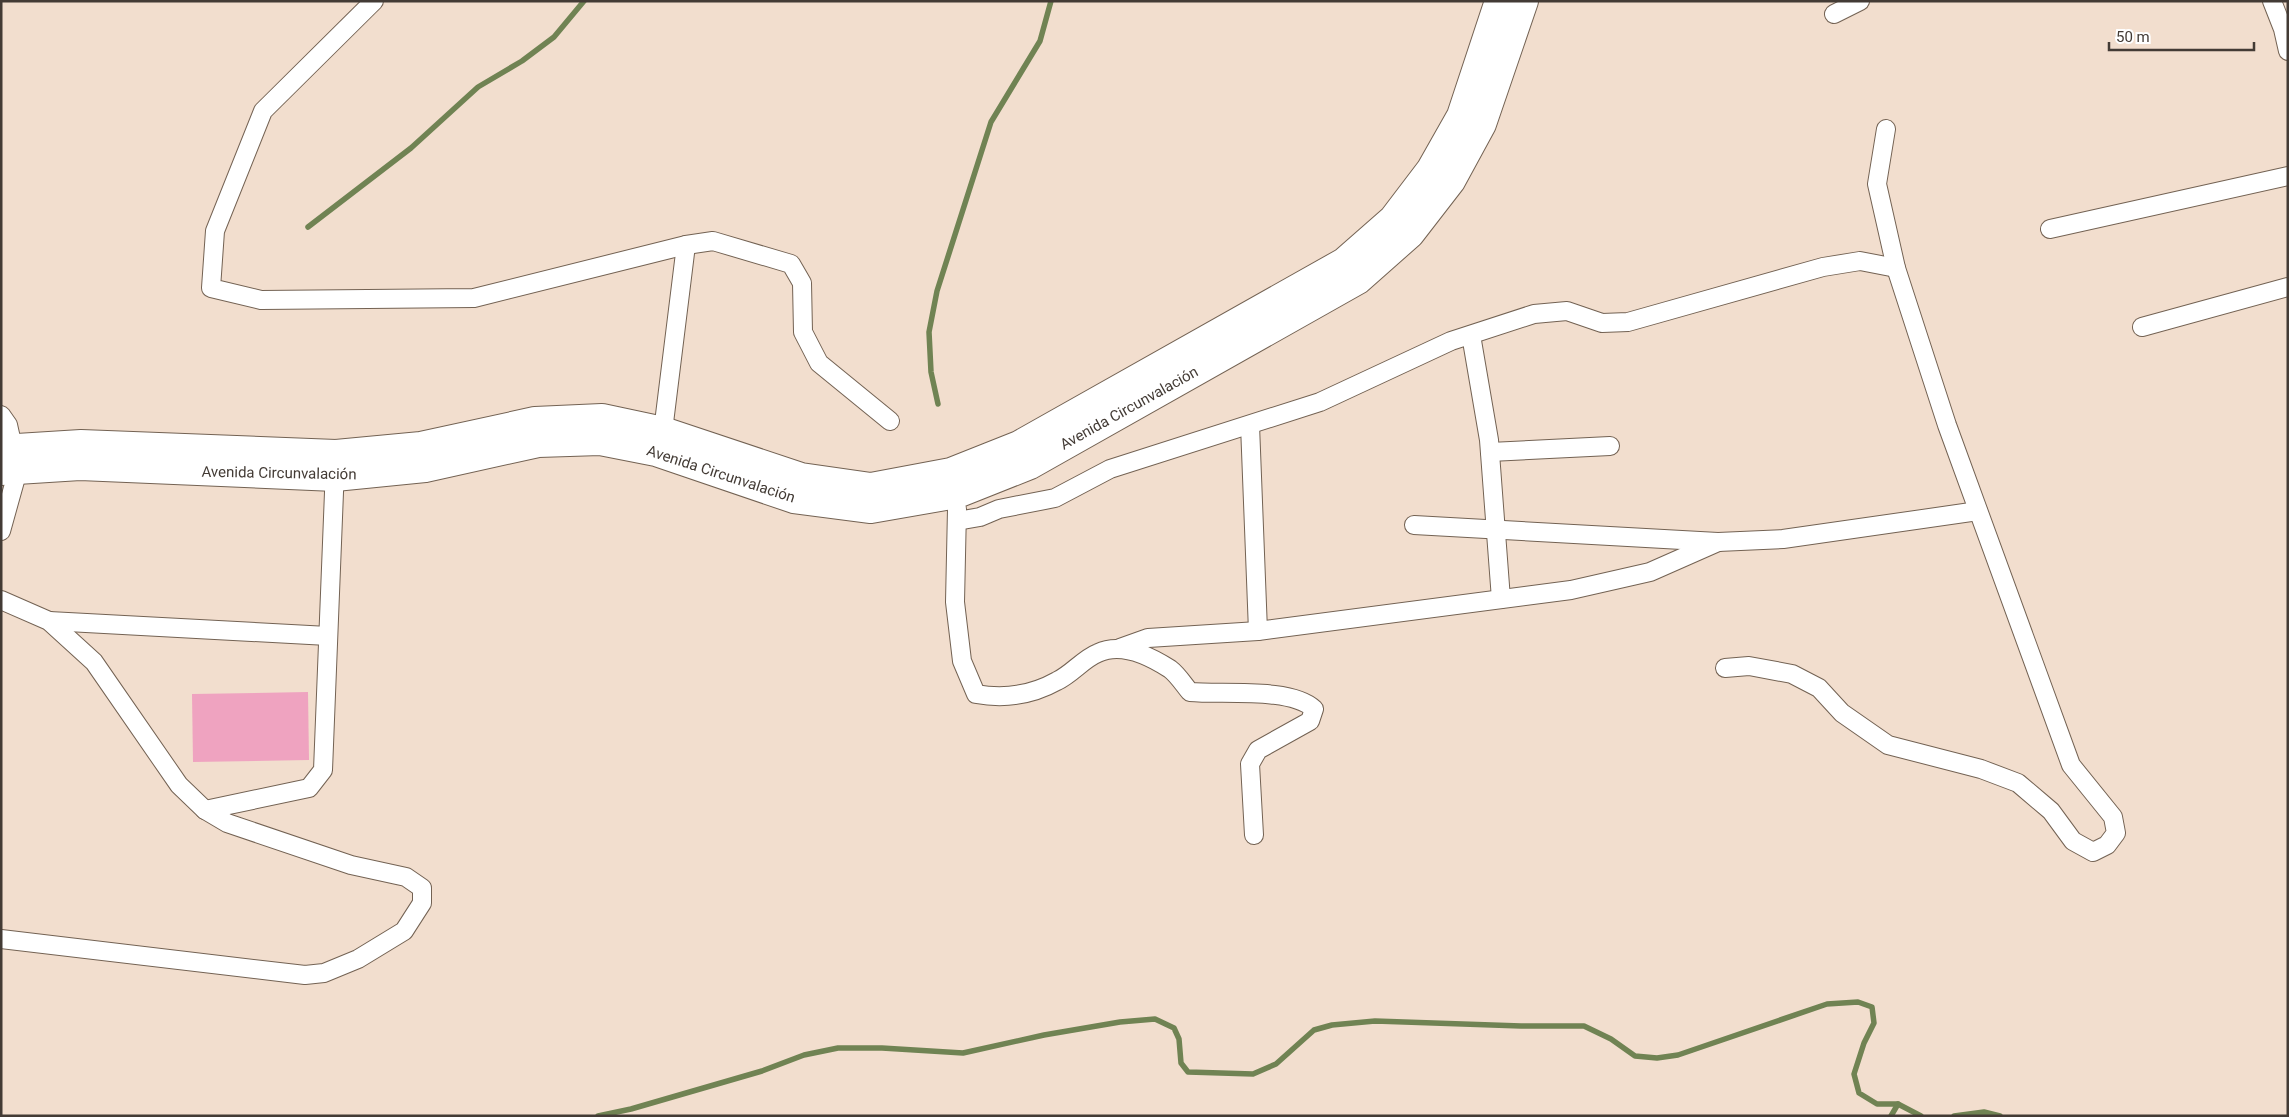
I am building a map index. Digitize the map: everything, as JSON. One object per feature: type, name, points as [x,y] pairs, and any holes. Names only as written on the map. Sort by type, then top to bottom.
[{"type":"main road","name":"Avenida Circunvalación","points":[[335,465],[535,421],[602,418],[663,430],[800,477],[871,486],[951,472],[1019,445],[1344,262],[1393,219],[1431,169],[1461,116],[1499,1]]},
{"type":"main road","name":"Avenida Circunvalación","points":[[8,460],[81,444],[335,465],[425,468],[538,444],[600,441],[656,452],[794,499],[871,509],[957,494],[1030,465],[1358,280],[1410,234],[1451,181],[1482,124],[1524,1]]},
{"type":"street","points":[[374,1],[262,111],[216,231],[210,288],[261,300],[474,298],[686,245],[712,241],[791,264],[802,283],[802,332],[819,363],[890,421]]},
{"type":"street","points":[[1834,14],[1860,1]]},
{"type":"street","points":[[2272,1],[2283,29],[2288,51]]},
{"type":"street","points":[[1725,668],[1749,666],[1792,674],[1819,688],[1842,713],[1888,745],[1981,770],[2018,784],[2051,811],[2073,840],[2093,852],[2107,845],[2116,833],[2113,817],[2071,765],[1947,425],[1896,268],[1877,184],[1886,129]]},
{"type":"street","points":[[2050,229],[2288,176]]},
{"type":"street","points":[[663,430],[686,245]]},
{"type":"street","points":[[957,521],[980,517],[999,509],[1055,498],[1110,469],[1320,402],[1451,341],[1534,314],[1567,311],[1602,323],[1628,322],[1823,267],[1860,261],[1896,268]]},
{"type":"street","points":[[2142,327],[2288,286]]},
{"type":"street","points":[[1471,335],[1490,452],[1500,599]]},
{"type":"street","points":[[1,415],[8,425],[8,460],[1,531]]},
{"type":"street","points":[[1250,425],[1258,630]]},
{"type":"street","points":[[1490,452],[1610,446]]},
{"type":"street","points":[[205,810],[309,788],[323,770],[335,465]]},
{"type":"street","points":[[957,494],[956,602],[962,661],[976,694],[992,697],[1023,694],[1057,681],[1098,652],[1120,648],[1148,638],[1258,630],[1571,590],[1650,572],[1718,542]]},
{"type":"street","points":[[1414,524],[1718,542],[1783,539],[1978,511]]},
{"type":"street","points":[[1,600],[49,621],[94,662],[179,785],[205,810],[227,823],[324,856],[406,877],[422,888],[422,903],[404,931],[358,959],[324,973],[304,976],[1,939]]},
{"type":"street","points":[[49,621],[328,636]]},
{"type":"street","points":[[1120,648],[1138,653],[1171,670],[1190,692],[1266,693],[1306,702],[1314,709],[1310,721],[1258,750],[1250,764],[1254,835]]},
{"type":"shaded area","points":[[308,692],[309,760],[193,762],[192,694]]},
{"type":"waterway","points":[[308,227],[411,148],[478,87],[522,61],[554,37],[584,1]]},
{"type":"waterway","points":[[938,404],[931,372],[929,332],[937,291],[991,122],[1040,41],[1051,1]]},
{"type":"waterway","points":[[598,1116],[631,1109],[762,1071],[804,1055],[838,1048],[882,1048],[963,1053],[1044,1035],[1120,1022],[1155,1019],[1174,1028],[1179,1039],[1181,1063],[1188,1072],[1253,1074],[1276,1064],[1314,1030],[1332,1025],[1375,1021],[1521,1026],[1584,1026],[1611,1039],[1635,1056],[1657,1058],[1678,1055],[1827,1004],[1858,1002],[1872,1007],[1874,1023],[1864,1043],[1854,1074],[1859,1093],[1877,1104],[1898,1104],[1921,1116]]},
{"type":"waterway","points":[[1891,1116],[1898,1104]]},
{"type":"waterway","points":[[1954,1116],[1984,1112],[2000,1116]]}]
